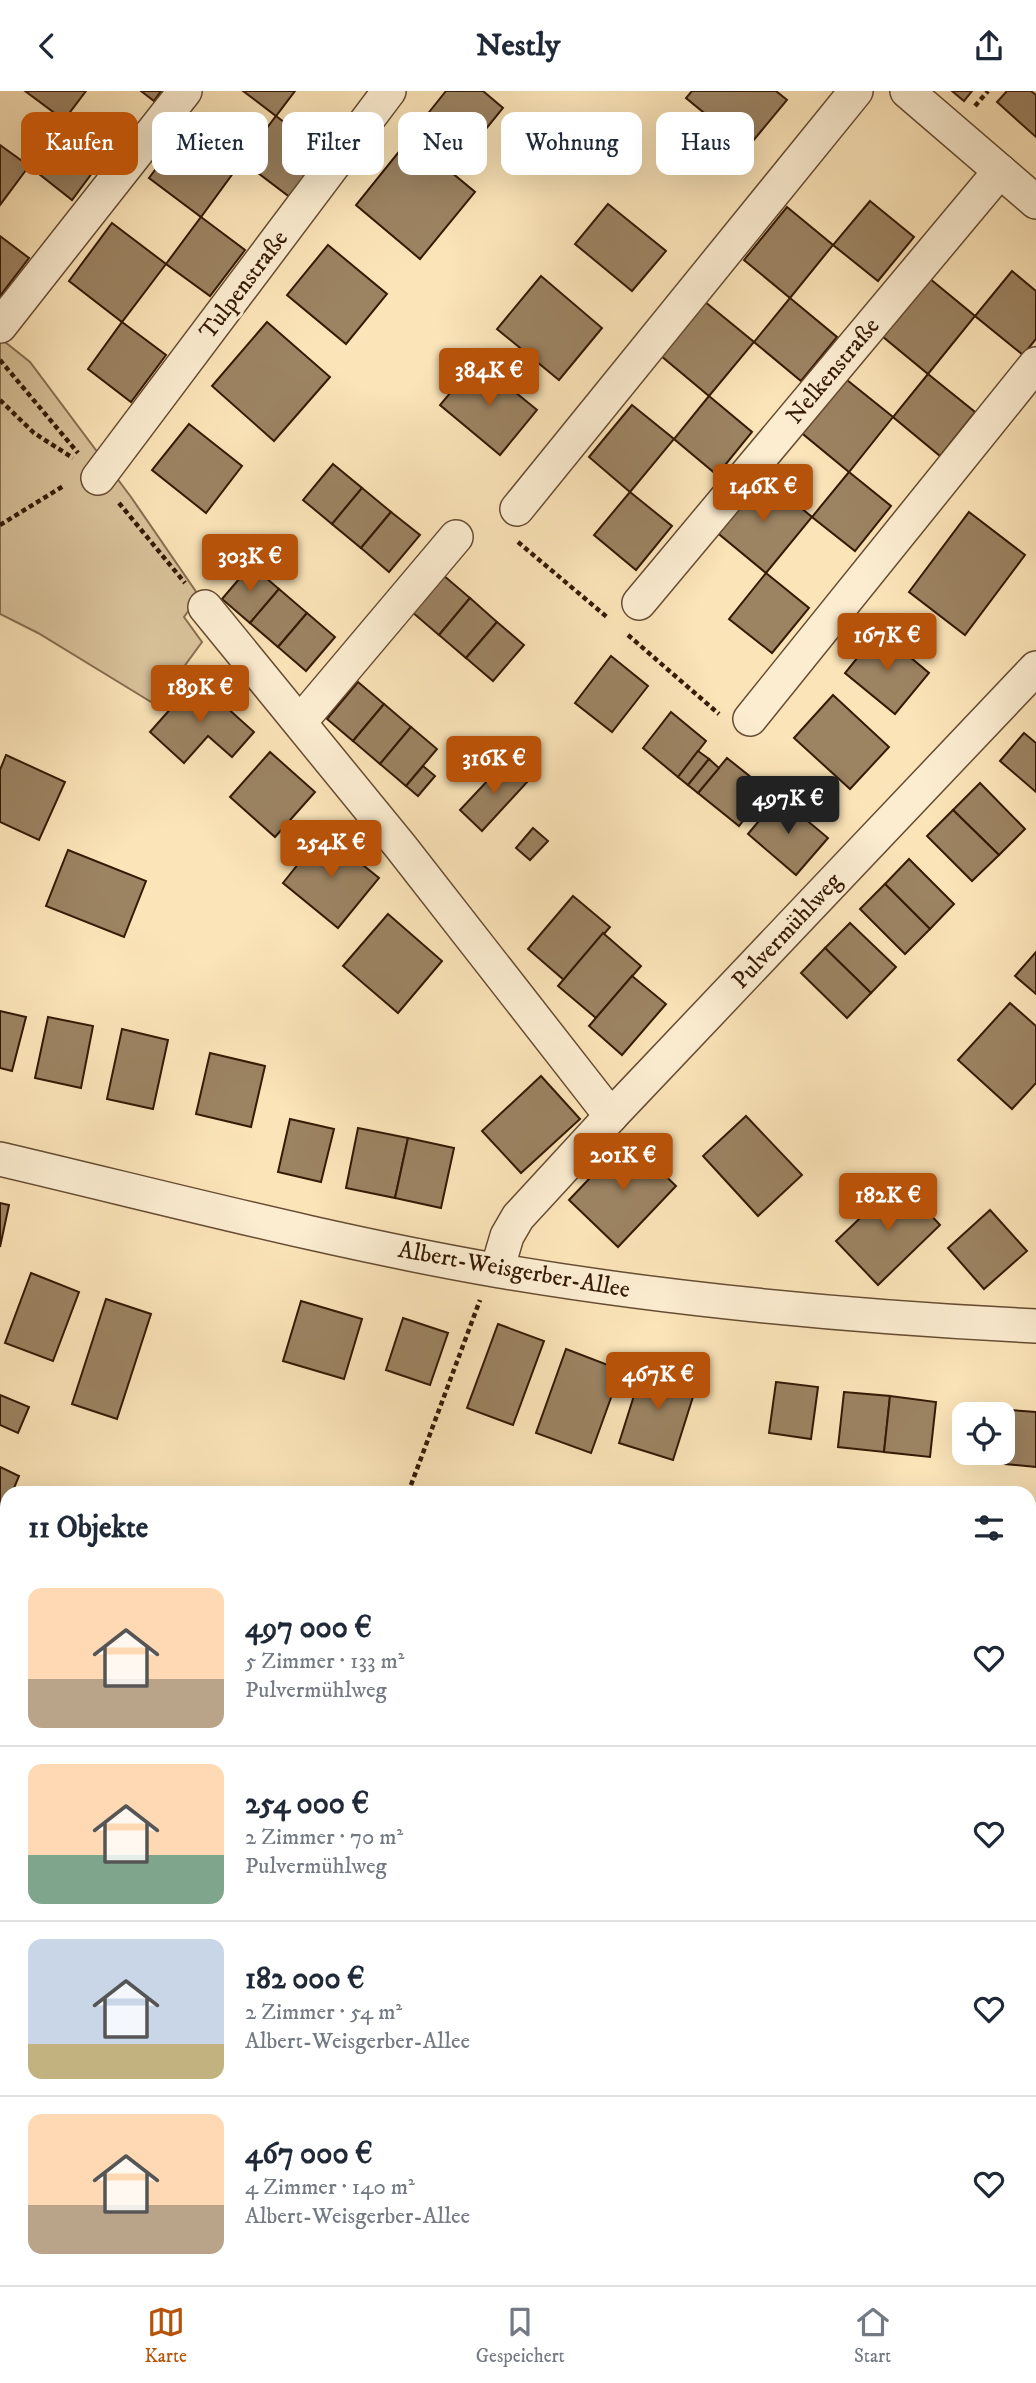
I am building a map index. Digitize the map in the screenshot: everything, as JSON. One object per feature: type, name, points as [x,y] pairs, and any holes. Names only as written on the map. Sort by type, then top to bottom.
[{"type":"street","points":[[0,326],[185,91]]},
{"type":"street","name":"Tulpenstraße","points":[[83,473],[390,91]]},
{"type":"street","points":[[517,524],[856,91]]},
{"type":"street","points":[[907,91],[1036,202]]},
{"type":"street","name":"Nelkenstraße","points":[[629,615],[1000,171]]},
{"type":"street","points":[[750,719],[1036,364]]},
{"type":"street","points":[[300,722],[456,537]]},
{"type":"street","points":[[205,607],[300,722],[611,1117]]},
{"type":"street","name":"Pulvermühlweg","points":[[490,1281],[507,1236],[518,1217],[1036,668]]},
{"type":"street","name":"Albert-Weisgerber-Allee","points":[[0,1159],[255,1219],[490,1281],[610,1289],[771,1309],[1036,1326]]},
{"type":"path","points":[[0,400],[34,433],[83,473],[52,495],[0,525]]},
{"type":"path","points":[[517,524],[609,619]]},
{"type":"path","points":[[629,615],[720,715],[750,719]]},
{"type":"path","points":[[411,1486],[490,1281]]},
{"type":"shaded area","points":[[0,338],[30,362],[131,497],[199,596],[184,617],[202,642],[156,705],[38,633],[0,614]]},
{"type":"building","points":[[25,91],[86,91],[70,112],[53,112]]},
{"type":"building","points":[[141,91],[161,91],[154,101]]},
{"type":"building","points":[[243,91],[295,91],[276,116]]},
{"type":"building","points":[[446,91],[483,91],[503,108],[487,128],[487,112],[429,112]]},
{"type":"building","points":[[692,91],[776,91],[787,100],[754,140],[754,112],[703,112],[686,98]]},
{"type":"building","points":[[952,91],[972,91],[964,101]]},
{"type":"building","points":[[1007,91],[1031,91],[1036,95],[1036,137],[997,102]]},
{"type":"building","points":[[276,116],[282,121],[282,175],[308,175],[291,198],[261,175],[268,175],[268,127]]},
{"type":"building","points":[[0,145],[21,160],[22,175],[0,205]]},
{"type":"building","points":[[398,153],[398,175],[455,175],[475,192],[420,259],[356,205],[380,175],[384,175],[384,170]]},
{"type":"building","points":[[152,174],[232,175],[201,217],[149,178]]},
{"type":"building","points":[[40,175],[91,175],[72,200]]},
{"type":"building","points":[[870,201],[914,237],[878,281],[833,245]]},
{"type":"building","points":[[608,204],[666,251],[632,291],[575,244]]},
{"type":"building","points":[[787,207],[833,245],[790,298],[744,260]]},
{"type":"building","points":[[201,217],[245,250],[210,296],[166,264]]},
{"type":"building","points":[[112,223],[166,264],[122,322],[69,281]]},
{"type":"building","points":[[0,236],[29,258],[0,296]]},
{"type":"building","points":[[328,245],[387,294],[346,344],[287,295]]},
{"type":"building","points":[[1012,271],[1036,291],[1036,339],[1023,355],[975,316]]},
{"type":"building","points":[[541,276],[602,328],[559,380],[497,329]]},
{"type":"building","points":[[929,278],[975,316],[928,374],[882,336]]},
{"type":"building","points":[[790,298],[837,337],[801,381],[754,342]]},
{"type":"building","points":[[704,301],[754,342],[709,396],[660,355]]},
{"type":"building","points":[[122,322],[166,355],[131,402],[88,369]]},
{"type":"building","points":[[267,322],[330,377],[274,441],[212,386]]},
{"type":"building","points":[[477,361],[537,410],[500,455],[440,405]]},
{"type":"building","points":[[928,374],[975,412],[940,456],[893,417]]},
{"type":"building","points":[[842,376],[893,417],[849,472],[798,430]]},
{"type":"building","points":[[709,396],[752,432],[717,475],[674,439]]},
{"type":"building","points":[[632,405],[674,439],[630,492],[589,457]]},
{"type":"building","points":[[189,424],[242,466],[206,513],[152,470]]},
{"type":"building","points":[[333,464],[362,488],[332,524],[303,500]]},
{"type":"building","points":[[849,472],[891,506],[855,551],[812,517]]},
{"type":"building","points":[[760,474],[812,517],[766,573],[714,530]]},
{"type":"building","points":[[362,488],[391,512],[361,548],[332,524]]},
{"type":"building","points":[[630,492],[672,526],[636,570],[594,535]]},
{"type":"building","points":[[391,512],[420,535],[389,572],[361,548]]},
{"type":"building","points":[[969,512],[1025,555],[965,635],[909,592]]},
{"type":"building","points":[[251,565],[279,589],[250,623],[222,599]]},
{"type":"building","points":[[766,573],[809,608],[772,653],[729,619]]},
{"type":"building","points":[[443,575],[470,598],[439,635],[412,612]]},
{"type":"building","points":[[279,589],[307,613],[278,647],[250,623]]},
{"type":"building","points":[[470,598],[497,622],[466,658],[439,635]]},
{"type":"building","points":[[307,613],[335,637],[306,671],[278,647]]},
{"type":"building","points":[[497,622],[524,645],[493,681],[466,658]]},
{"type":"building","points":[[879,631],[929,673],[895,714],[845,673]]},
{"type":"building","points":[[611,656],[648,686],[612,732],[575,703]]},
{"type":"building","points":[[196,680],[254,732],[232,757],[208,736],[184,763],[150,732]]},
{"type":"building","points":[[358,682],[384,704],[353,741],[327,719]]},
{"type":"building","points":[[833,695],[889,747],[850,789],[794,738]]},
{"type":"building","points":[[384,704],[411,727],[380,764],[353,741]]},
{"type":"building","points":[[671,712],[706,741],[678,777],[643,748]]},
{"type":"building","points":[[411,727],[437,749],[406,786],[380,764]]},
{"type":"building","points":[[1024,733],[1036,743],[1036,792],[1000,761]]},
{"type":"building","points":[[698,751],[709,759],[688,785],[678,777]]},
{"type":"building","points":[[270,752],[315,792],[275,837],[230,797]]},
{"type":"building","points":[[6,755],[65,782],[39,840],[0,822],[0,770]]},
{"type":"building","points":[[727,758],[767,790],[739,826],[698,793]]},
{"type":"building","points":[[709,759],[719,768],[698,793],[688,785]]},
{"type":"building","points":[[506,761],[528,781],[482,831],[460,810]]},
{"type":"building","points":[[423,766],[435,776],[418,796],[406,786]]},
{"type":"building","points":[[980,783],[1025,829],[999,855],[953,810]]},
{"type":"building","points":[[779,797],[828,838],[796,875],[748,834]]},
{"type":"building","points":[[953,810],[999,855],[972,881],[927,836]]},
{"type":"building","points":[[533,828],[548,841],[530,860],[516,848]]},
{"type":"building","points":[[323,833],[379,878],[338,928],[283,883]]},
{"type":"building","points":[[68,850],[146,881],[124,937],[46,906]]},
{"type":"building","points":[[909,859],[954,904],[930,929],[885,884]]},
{"type":"building","points":[[885,884],[930,929],[905,954],[860,909]]},
{"type":"building","points":[[573,896],[610,927],[564,980],[528,949]]},
{"type":"building","points":[[388,914],[442,961],[398,1013],[343,966]]},
{"type":"building","points":[[850,923],[896,967],[871,993],[825,948]]},
{"type":"building","points":[[603,933],[641,966],[596,1018],[558,986]]},
{"type":"building","points":[[825,948],[871,993],[847,1018],[801,973]]},
{"type":"building","points":[[1036,952],[1036,994],[1015,976]]},
{"type":"building","points":[[632,976],[666,1004],[622,1055],[589,1026]]},
{"type":"building","points":[[1010,1003],[1036,1026],[1036,1083],[1012,1109],[958,1060]]},
{"type":"building","points":[[0,1011],[26,1017],[12,1071],[0,1068]]},
{"type":"building","points":[[48,1017],[93,1026],[81,1088],[35,1078]]},
{"type":"building","points":[[122,1029],[168,1040],[153,1109],[107,1099]]},
{"type":"building","points":[[210,1053],[265,1066],[251,1127],[196,1114]]},
{"type":"building","points":[[541,1076],[580,1119],[521,1173],[482,1131]]},
{"type":"building","points":[[746,1116],[802,1175],[758,1216],[703,1156]]},
{"type":"building","points":[[290,1119],[334,1129],[321,1182],[278,1172]]},
{"type":"building","points":[[358,1128],[408,1138],[395,1198],[346,1188]]},
{"type":"building","points":[[408,1138],[454,1148],[441,1208],[395,1198]]},
{"type":"building","points":[[627,1139],[676,1186],[618,1247],[569,1200]]},
{"type":"building","points":[[899,1181],[940,1225],[878,1285],[836,1241]]},
{"type":"building","points":[[0,1203],[9,1205],[0,1247]]},
{"type":"building","points":[[990,1210],[1027,1251],[984,1289],[948,1248]]},
{"type":"building","points":[[31,1273],[79,1292],[53,1361],[5,1343]]},
{"type":"building","points":[[106,1299],[151,1314],[117,1419],[72,1404]]},
{"type":"building","points":[[301,1301],[362,1319],[344,1379],[283,1361]]},
{"type":"building","points":[[403,1318],[448,1333],[430,1385],[386,1370]]},
{"type":"building","points":[[498,1324],[544,1341],[513,1425],[467,1408]]},
{"type":"building","points":[[566,1349],[621,1370],[591,1453],[536,1433]]},
{"type":"building","points":[[644,1364],[698,1381],[673,1460],[619,1443]]},
{"type":"building","points":[[776,1382],[818,1387],[811,1439],[769,1433]]},
{"type":"building","points":[[844,1392],[890,1396],[884,1452],[838,1447]]},
{"type":"building","points":[[0,1395],[29,1407],[18,1433],[0,1425]]},
{"type":"building","points":[[890,1396],[936,1402],[930,1457],[884,1452]]},
{"type":"building","points":[[1015,1410],[1036,1412],[1036,1467],[1015,1465]]},
{"type":"building","points":[[0,1467],[19,1476],[15,1486],[0,1486]]}]
